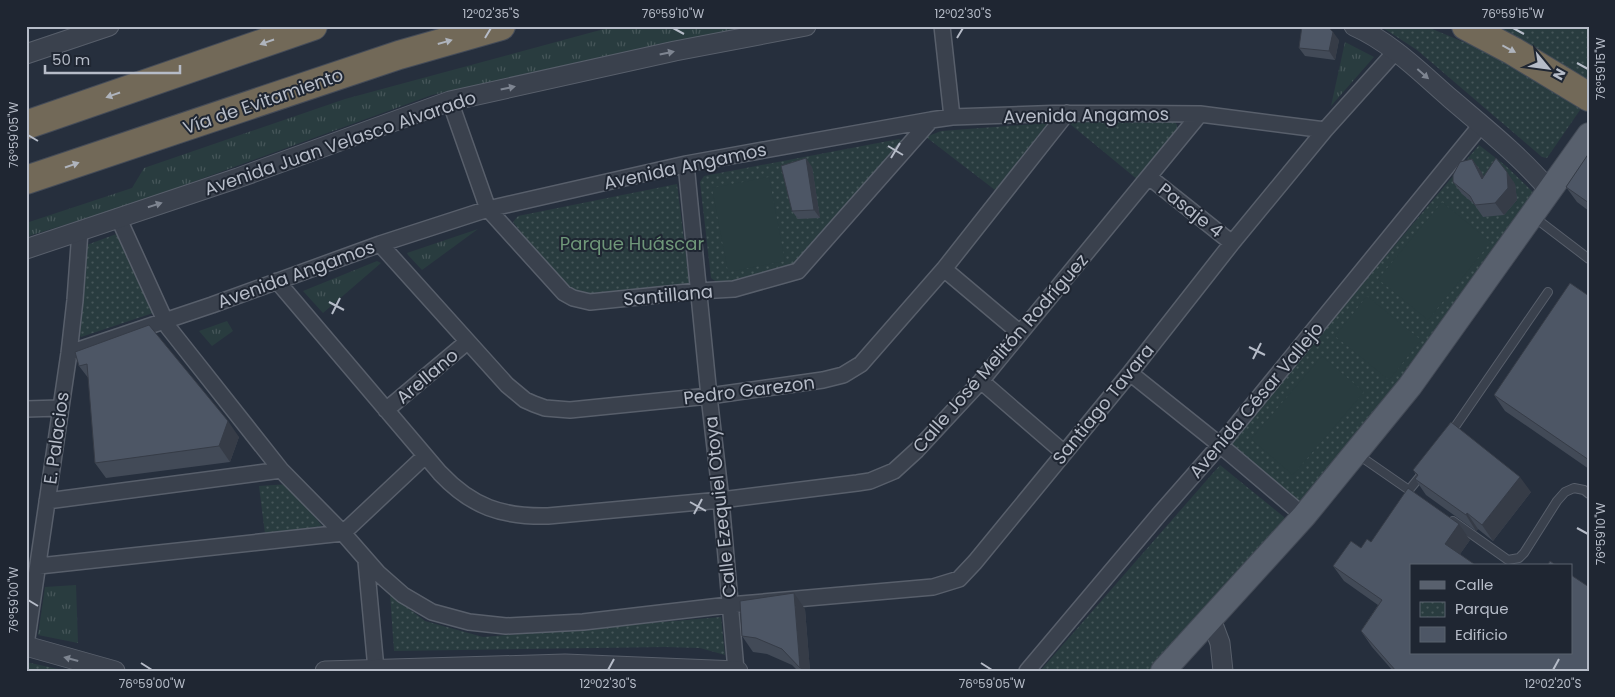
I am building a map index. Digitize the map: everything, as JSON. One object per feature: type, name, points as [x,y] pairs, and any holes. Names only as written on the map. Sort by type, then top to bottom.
[{"type":"highway","points":[[26,125],[313,26]]},
{"type":"highway","name":"Vía de Evitamiento","points":[[26,180],[398,55],[501,26]]},
{"type":"highway","points":[[1466,26],[1513,51],[1589,97]]},
{"type":"main road","points":[[1164,671],[1304,516],[1410,386],[1589,135]]},
{"type":"street","points":[[26,54],[109,26]]},
{"type":"street","name":"Avenida Juan Velasco Alvarado","points":[[26,249],[238,178],[450,101],[675,52],[806,26]]},
{"type":"street","points":[[942,26],[952,117]]},
{"type":"street","points":[[1354,26],[1369,33],[1396,51],[1535,174],[1549,190]]},
{"type":"street","name":"Santiago Tavara","points":[[118,217],[168,328],[281,470],[343,532],[366,561],[402,595],[417,604],[450,618],[506,626],[583,622],[729,605],[933,587],[959,579],[975,562],[1325,130],[1396,51]]},
{"type":"street","name":"Santillana","points":[[450,101],[488,209],[556,286],[573,298],[590,302],[734,289],[798,271],[931,120]]},
{"type":"street","name":"Avenida Angamos","points":[[69,353],[165,321],[380,244],[488,209],[686,164],[931,120],[952,117],[1066,114],[1200,114],[1325,130]]},
{"type":"street","name":"Pedro Garezon","points":[[380,244],[467,342],[512,389],[525,400],[545,408],[570,410],[709,396],[823,380],[844,375],[861,364],[944,269],[1066,114]]},
{"type":"street","name":"Calle José Melitón Rodríguez","points":[[277,281],[451,485],[465,496],[487,507],[511,514],[548,516],[721,500],[857,484],[882,477],[906,461],[981,381],[1200,114]]},
{"type":"street","name":"Avenida César Vallejo","points":[[1027,671],[1220,445],[1481,125]]},
{"type":"street","name":"Calle Ezequiel Otoya","points":[[686,164],[737,670]]},
{"type":"street","name":"Pasaje 4","points":[[1149,177],[1232,243]]},
{"type":"street","name":"E. Palacios","points":[[26,645],[69,353],[80,231]]},
{"type":"street","points":[[944,269],[1020,333]]},
{"type":"street","name":"Arellano","points":[[386,410],[467,342]]},
{"type":"street","points":[[1130,373],[1220,445],[1304,516]]},
{"type":"street","points":[[981,381],[1063,452]]},
{"type":"street","points":[[26,409],[60,408]]},
{"type":"street","points":[[39,566],[343,532],[425,456]]},
{"type":"street","points":[[48,501],[281,470]]},
{"type":"street","points":[[366,561],[376,669]]},
{"type":"street","points":[[1211,619],[1220,644],[1223,671]]},
{"type":"street","points":[[26,645],[115,671]]},
{"type":"street","points":[[325,671],[565,667],[737,670]]},
{"type":"lane","points":[[1531,215],[1589,259]]},
{"type":"lane","points":[[1444,442],[1548,292]]},
{"type":"lane","points":[[1356,453],[1417,496]]},
{"type":"lane","points":[[1409,490],[1427,466]]},
{"type":"lane","points":[[1447,517],[1508,560],[1514,560],[1524,553],[1557,501],[1565,492],[1574,488],[1584,490],[1589,494]]},
{"type":"green space","points":[[615,26],[760,26],[665,43],[432,95],[141,201],[26,237],[26,223],[132,188],[144,168],[345,99]]},
{"type":"green space","points":[[1380,26],[1425,26],[1483,50],[1579,100],[1580,110],[1547,158],[1542,157],[1417,50]]},
{"type":"green space","points":[[1483,26],[1589,26],[1589,86]]},
{"type":"green space","points":[[1345,42],[1374,57],[1331,106]]},
{"type":"green space","points":[[1074,119],[1174,120],[1177,125],[1178,135],[1138,180],[1070,124]]},
{"type":"green space","points":[[1048,123],[995,190],[926,137],[941,131]]},
{"type":"green space","points":[[899,139],[903,141],[799,264],[741,282],[718,283],[711,278],[700,182],[704,176]]},
{"type":"green space","points":[[1479,145],[1506,166],[1534,193],[1417,367],[1302,505],[1230,445],[1231,441]]},
{"type":"green space","points":[[769,177],[785,261],[728,272],[712,188]]},
{"type":"green space","name":"Parque Huáscar","points":[[677,184],[690,287],[590,296],[577,292],[566,285],[549,269],[513,222],[518,216]]},
{"type":"green space","points":[[1442,202],[1491,242],[1428,320],[1378,279]]},
{"type":"green space","points":[[478,229],[422,270],[407,253]]},
{"type":"green space","points":[[119,233],[153,313],[81,337],[78,333],[85,272],[84,246]]},
{"type":"green space","points":[[377,261],[381,263],[323,313],[303,291]]},
{"type":"green space","points":[[1367,296],[1421,340],[1389,380],[1335,336]]},
{"type":"green space","points":[[227,321],[233,331],[212,346],[199,331]]},
{"type":"green space","points":[[1322,356],[1364,392],[1293,475],[1251,439]]},
{"type":"green space","points":[[1220,465],[1284,517],[1286,522],[1151,671],[1040,671]]},
{"type":"green space","points":[[289,484],[322,526],[265,534],[259,486]]},
{"type":"green space","points":[[76,585],[78,643],[38,635],[45,587]]},
{"type":"green space","points":[[390,594],[425,621],[483,637],[721,617],[725,655],[700,648],[665,647],[394,651]]},
{"type":"green space","points":[[26,662],[67,671],[26,671]]},
{"type":"building","points":[[1302,26],[1327,26],[1333,32],[1329,51],[1299,48]]},
{"type":"building","points":[[1589,153],[1589,203],[1566,187]]},
{"type":"building","points":[[806,158],[814,210],[792,211],[781,166]]},
{"type":"building","points":[[1496,158],[1507,172],[1508,188],[1495,203],[1475,205],[1470,196],[1453,182],[1453,175],[1460,162],[1472,159],[1482,179]]},
{"type":"building","points":[[1570,283],[1589,296],[1589,460],[1494,395]]},
{"type":"building","points":[[149,325],[228,421],[219,446],[95,463],[87,364],[79,366],[75,352]]},
{"type":"building","points":[[1451,422],[1520,477],[1482,525],[1415,479],[1418,475],[1413,470]]},
{"type":"building","points":[[1408,488],[1459,524],[1445,544],[1474,564],[1410,564],[1410,654],[1572,654],[1572,576],[1589,587],[1589,671],[1396,671],[1361,631],[1382,600],[1333,566],[1351,541],[1361,548],[1367,539],[1371,542]]},
{"type":"building","points":[[794,593],[800,668],[782,649],[756,638],[742,636],[740,601]]}]
